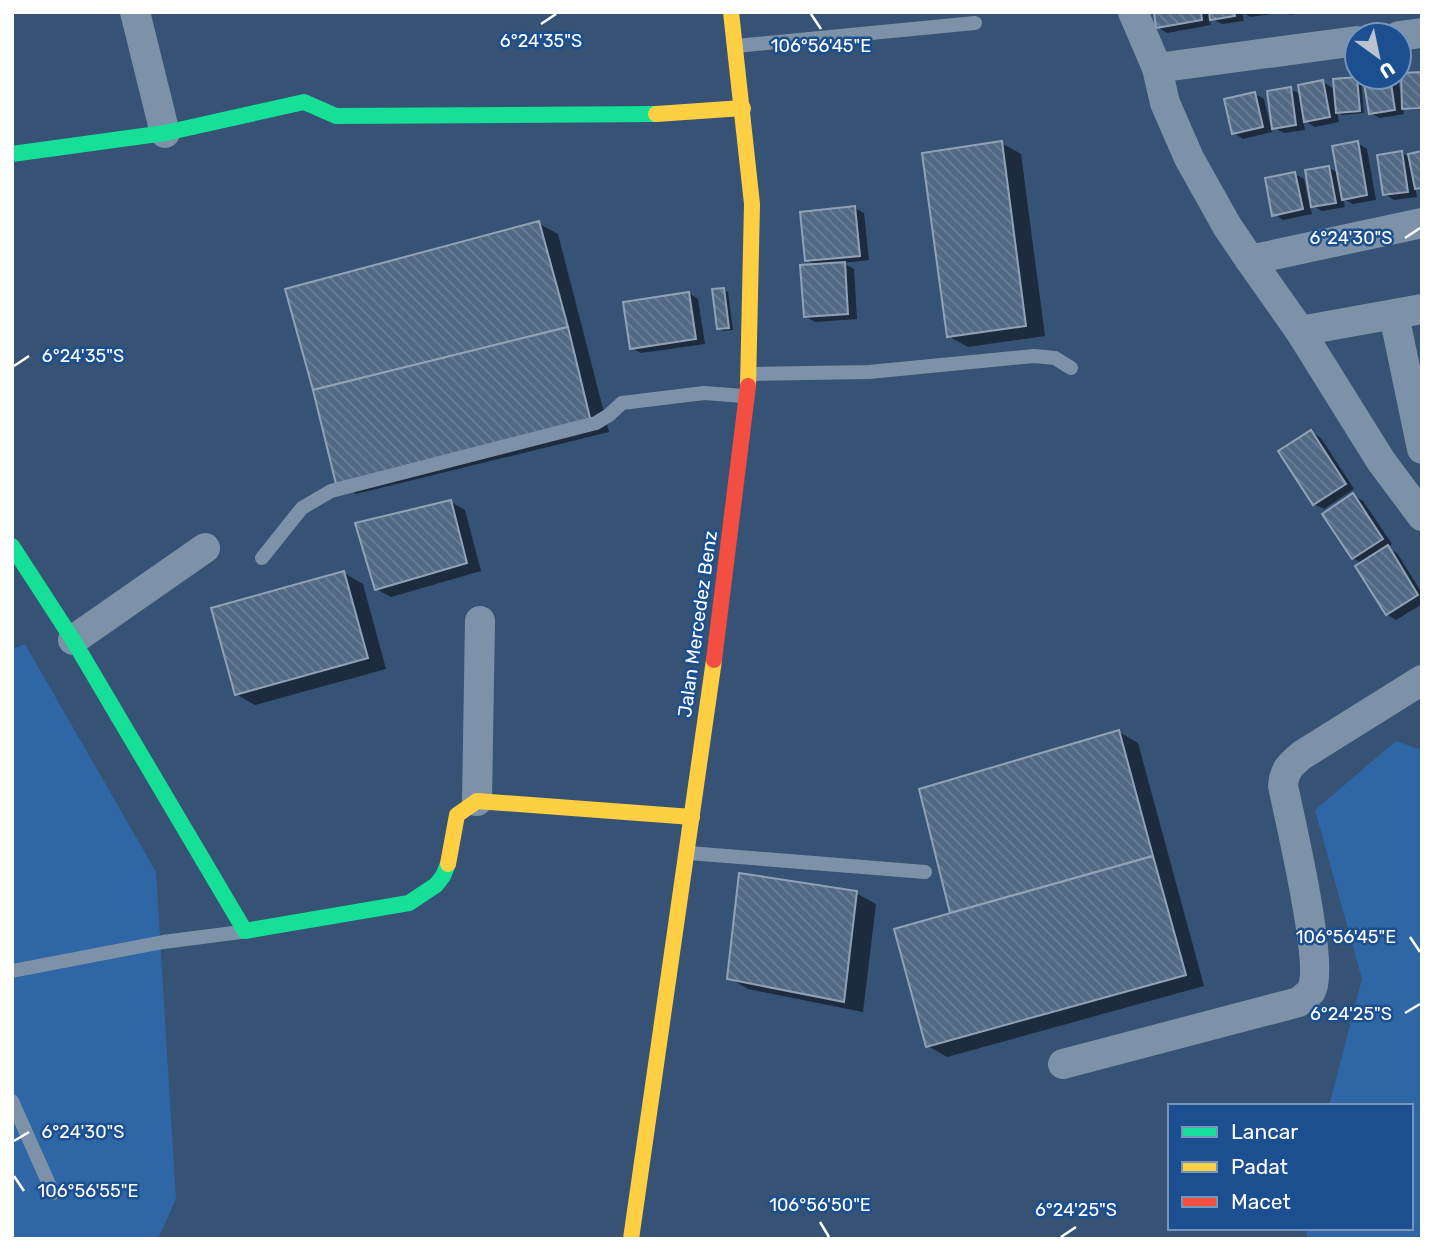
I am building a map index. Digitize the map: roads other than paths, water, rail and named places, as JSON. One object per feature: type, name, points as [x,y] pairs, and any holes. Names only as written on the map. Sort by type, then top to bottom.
[{"type":"street","points":[[135,12],[165,133]]},
{"type":"street","name":"Jalan Mercedez Benz","points":[[631,1239],[725,586],[749,374],[752,204],[731,12]]},
{"type":"street","points":[[1133,12],[1157,68],[1166,103],[1189,158],[1227,226],[1300,331],[1381,461],[1422,516]]},
{"type":"street","points":[[1157,68],[1343,43]]},
{"type":"street","points":[[12,154],[165,133],[304,102],[336,116],[630,116],[743,108]]},
{"type":"street","points":[[1250,260],[1422,223]]},
{"type":"street","points":[[1300,331],[1408,312],[1422,449]]},
{"type":"street","points":[[12,546],[73,640],[246,931],[409,903],[429,892],[447,871],[457,816],[477,801],[692,817]]},
{"type":"street","points":[[73,640],[205,548]]},
{"type":"street","points":[[477,801],[480,621]]},
{"type":"street","points":[[1063,1064],[1299,1002],[1311,991],[1314,962],[1308,906],[1283,777],[1287,768],[1302,755],[1422,680]]},
{"type":"lane","points":[[736,46],[975,23]]},
{"type":"lane","points":[[749,374],[869,372],[1034,356],[1055,358],[1071,368]]},
{"type":"lane","points":[[262,558],[302,508],[331,491],[596,423],[622,403],[704,393],[747,397]]},
{"type":"lane","points":[[688,853],[925,872]]},
{"type":"lane","points":[[12,971],[163,942],[246,931]]},
{"type":"lane","points":[[12,1101],[53,1194]]}]
